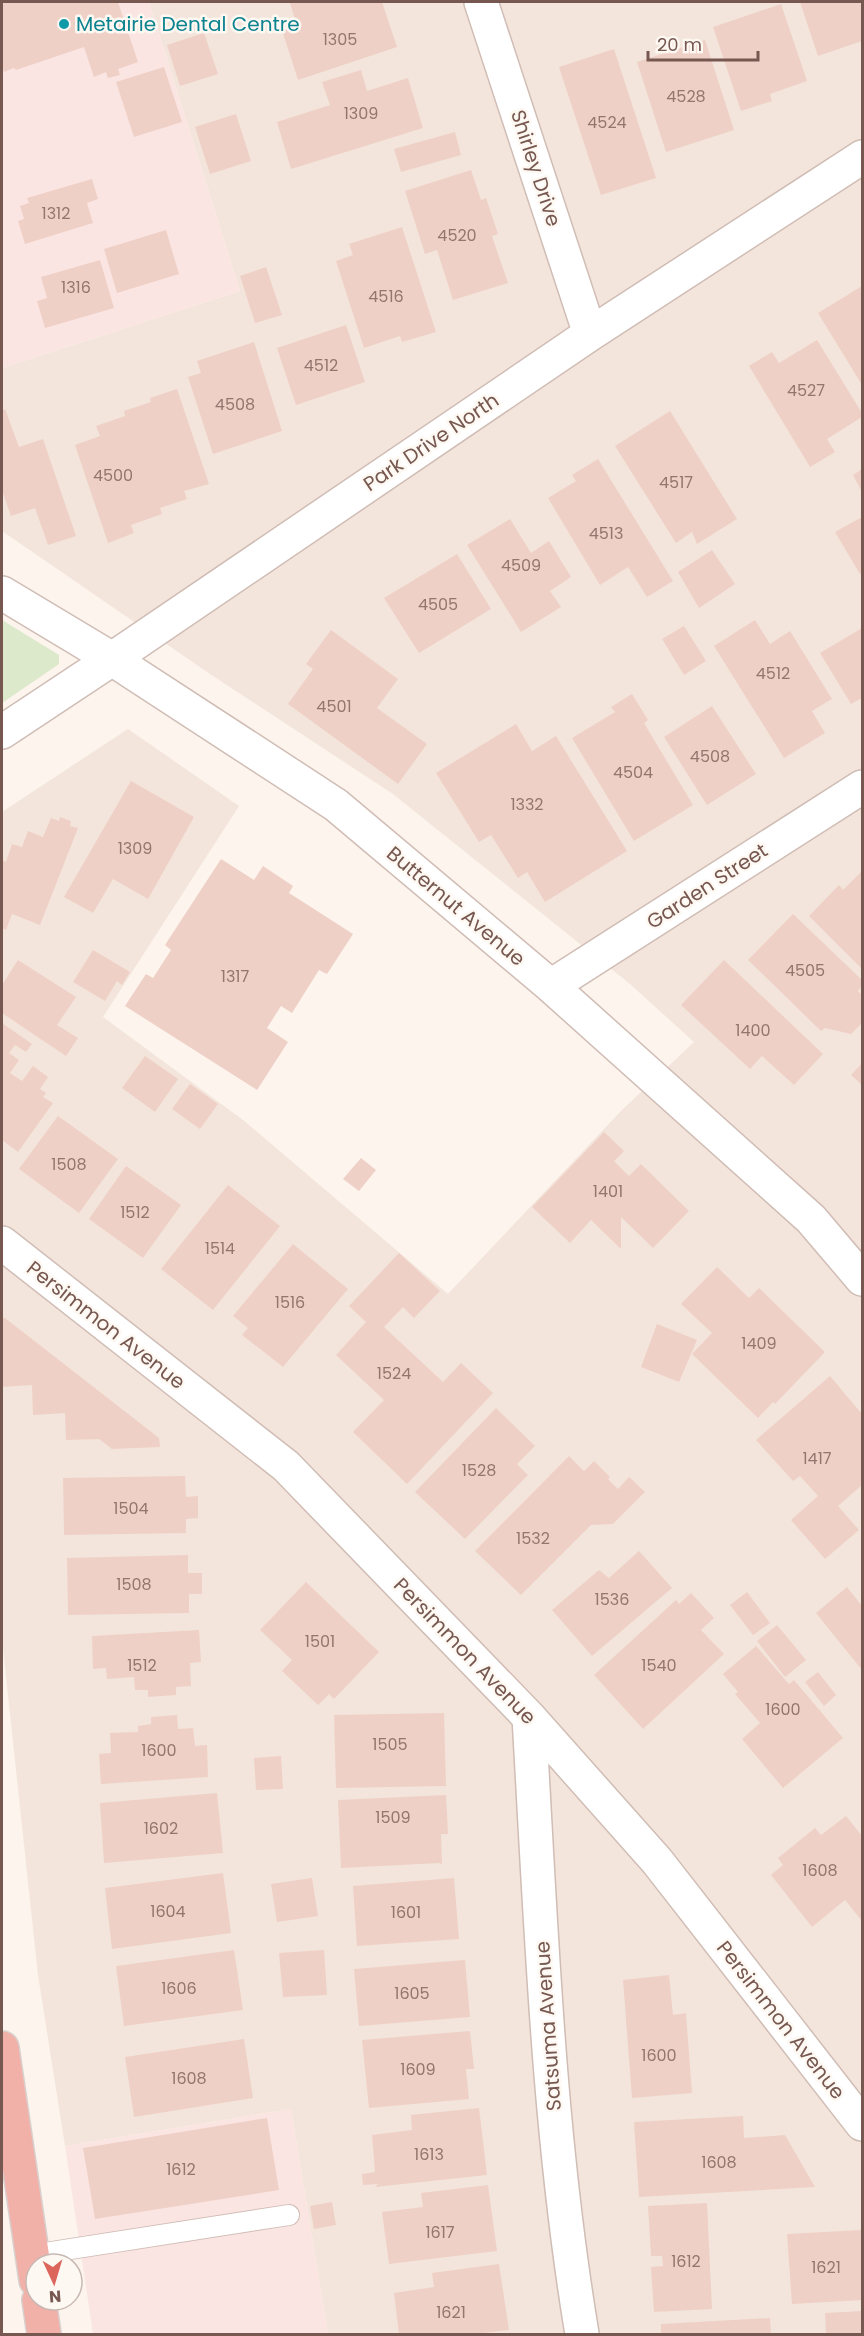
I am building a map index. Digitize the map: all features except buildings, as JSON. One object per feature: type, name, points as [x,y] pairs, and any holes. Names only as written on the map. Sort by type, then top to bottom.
[{"type":"highway","points":[[2,2048],[32,2252]]},
{"type":"highway","points":[[41,2312],[44,2334]]},
{"type":"street","name":"Shirley Drive","points":[[481,2],[590,334]]},
{"type":"street","name":"Park Drive North","points":[[2,732],[590,334],[862,157]]},
{"type":"street","name":"Butternut Avenue","points":[[2,593],[112,659],[336,805],[551,986],[811,1219],[862,1280]]},
{"type":"street","name":"Garden Street","points":[[551,986],[862,787]]},
{"type":"street","name":"Persimmon Avenue","points":[[2,1243],[285,1466],[529,1717],[657,1861],[862,2124]]},
{"type":"street","name":"Satsuma Avenue","points":[[529,1717],[550,2083],[572,2273],[582,2334]]},
{"type":"lane","points":[[84,2257],[289,2215]]},
{"type":"shaded area","points":[[2,2],[149,2],[240,291],[2,368]]},
{"type":"shaded area","points":[[149,2],[862,2],[862,2334],[328,2334],[291,2109],[65,2146],[38,1975],[2,1639],[2,812],[128,729],[239,806],[103,1017],[243,1120],[448,1294],[621,1111],[694,1042],[630,984],[393,794],[210,674],[2,531],[2,368],[240,291]]},
{"type":"shaded area","points":[[291,2109],[328,2334],[93,2334],[84,2274],[84,2252],[81,2252],[65,2146]]},
{"type":"green space","points":[[2,620],[59,655],[59,664],[2,703]]},
{"type":"place","name":"Metairie Dental Centre","points":[[64,24]]}]
